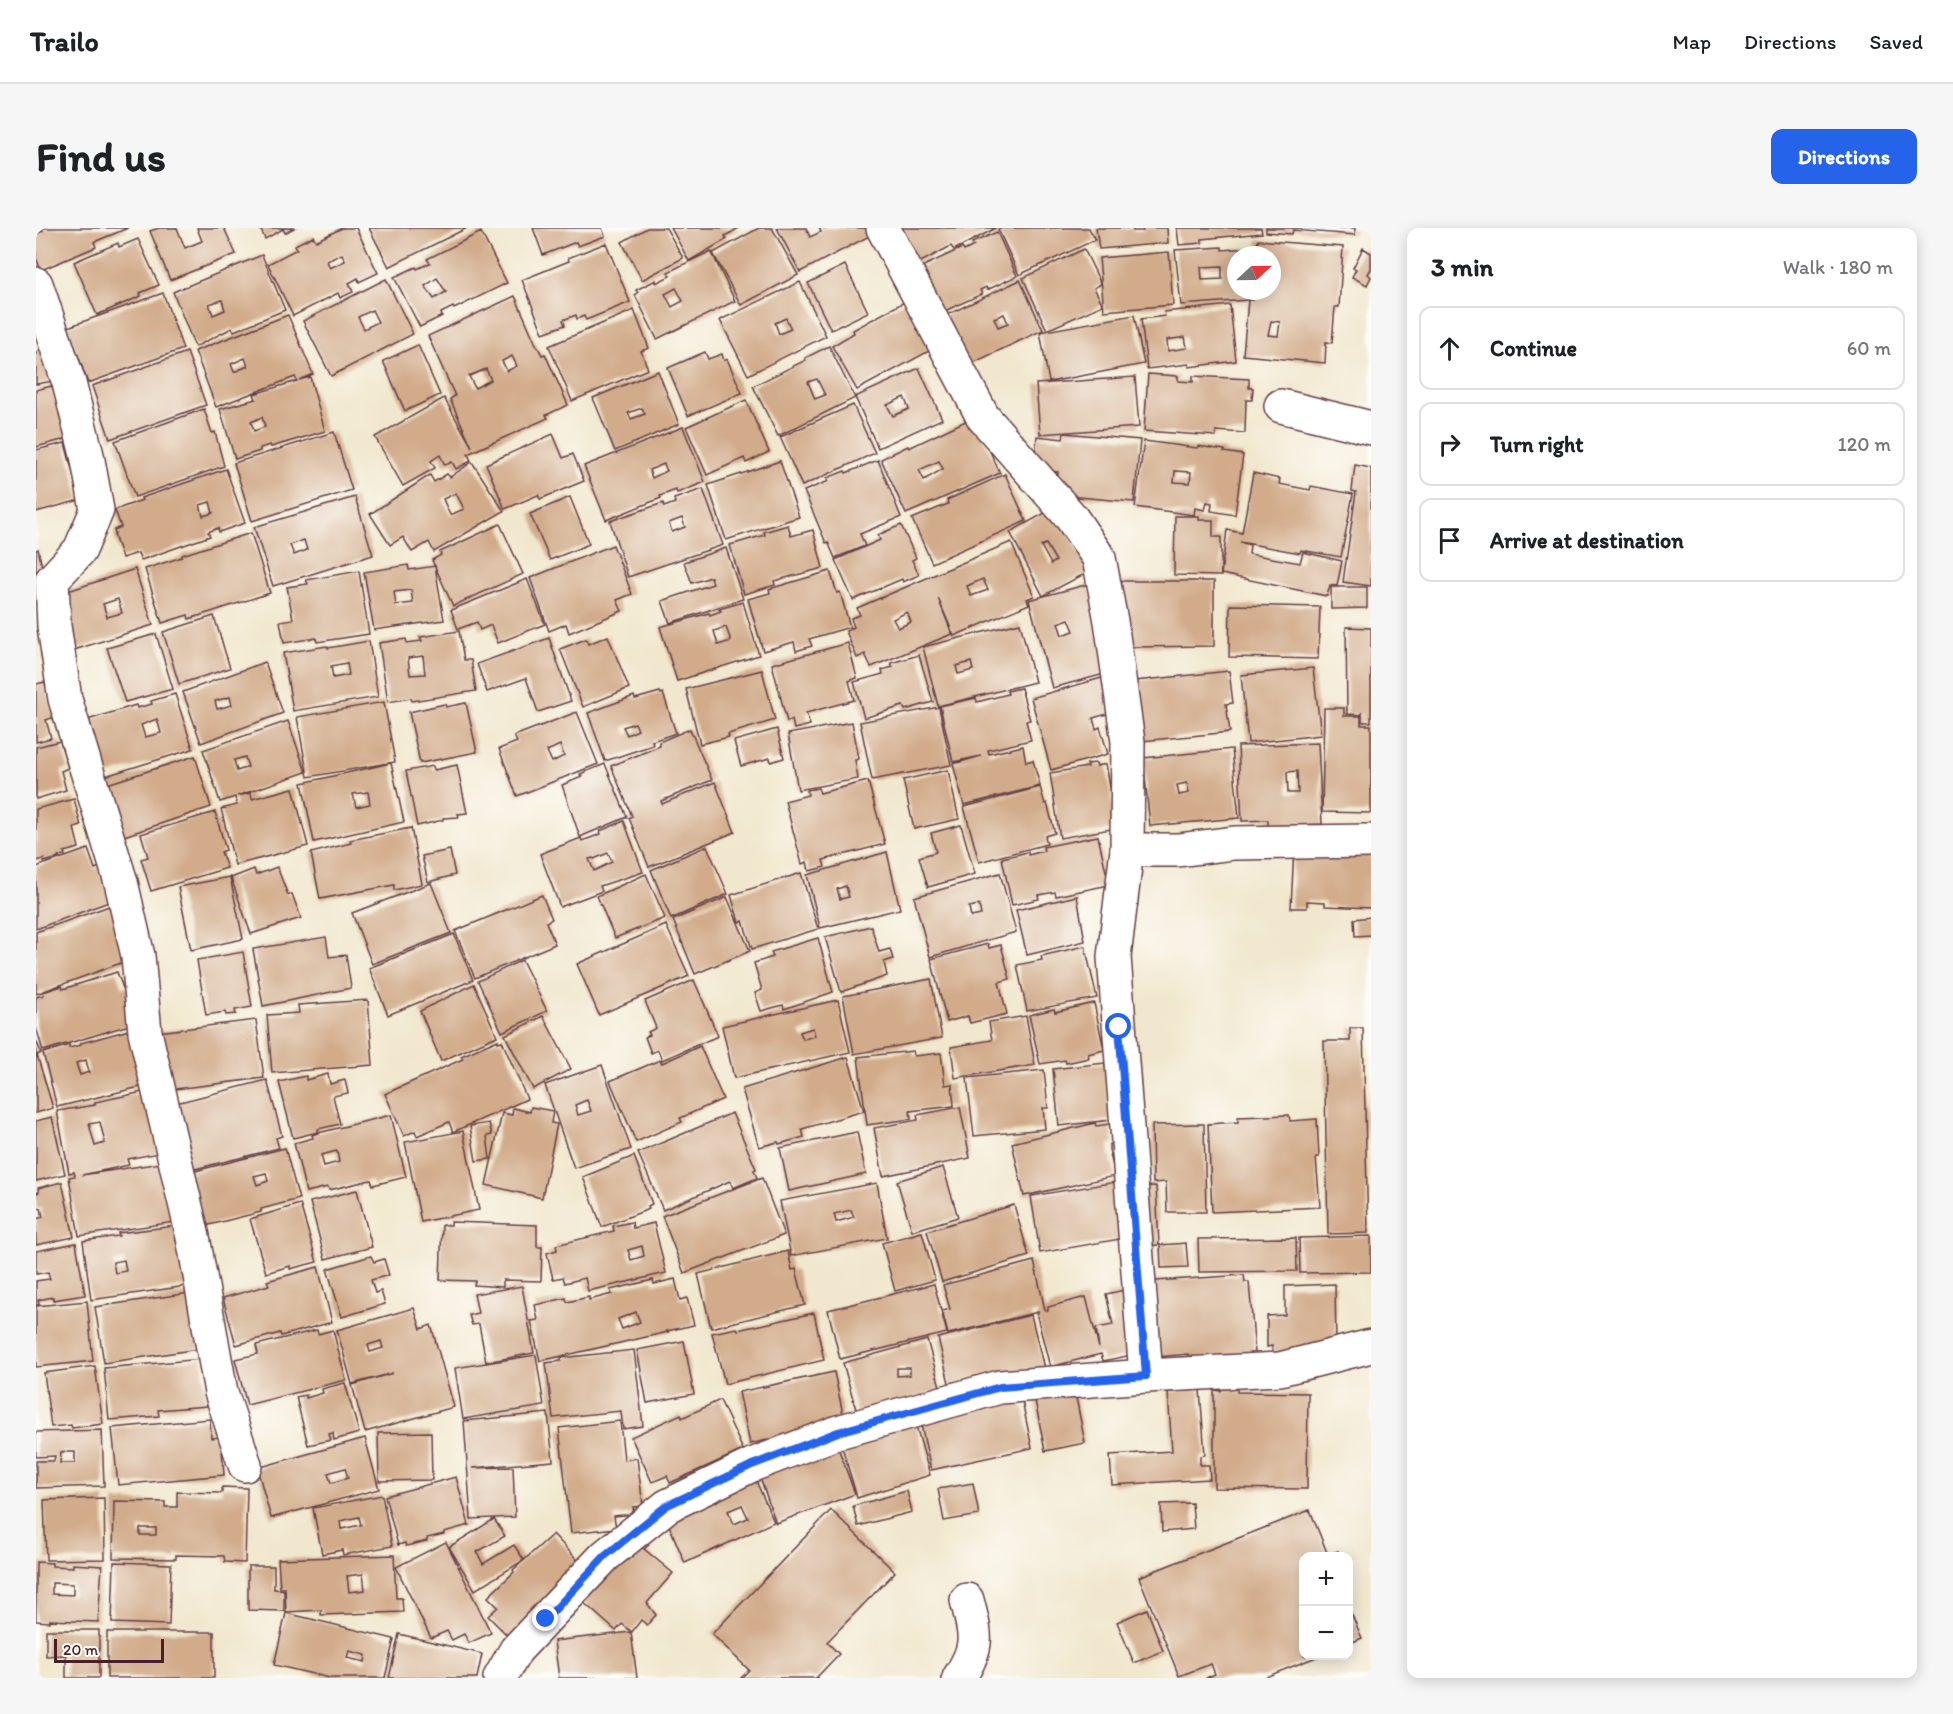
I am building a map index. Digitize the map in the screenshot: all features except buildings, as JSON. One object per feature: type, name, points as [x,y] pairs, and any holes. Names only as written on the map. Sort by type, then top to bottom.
[{"type":"street","points":[[883,228],[983,417],[1071,517],[1099,558],[1111,621],[1128,742],[1127,850],[1114,957],[1146,1376]]},
{"type":"street","points":[[36,284],[69,383],[87,455],[97,510],[80,550],[52,580],[54,626],[65,699],[122,882],[138,956],[145,1032],[193,1237],[221,1392],[245,1465]]},
{"type":"street","points":[[1281,406],[1371,428]]},
{"type":"street","points":[[1127,850],[1178,850],[1234,843],[1371,841]]},
{"type":"street","points":[[500,1678],[516,1650],[605,1556],[666,1506],[752,1465],[838,1432],[1000,1387],[1280,1369],[1371,1346]]},
{"type":"street","points":[[958,1678],[970,1661],[976,1635],[967,1600]]},
{"type":"route","points":[[546,1619],[605,1556],[666,1506],[752,1465],[838,1432],[1000,1387],[1146,1376],[1119,1027]]}]
